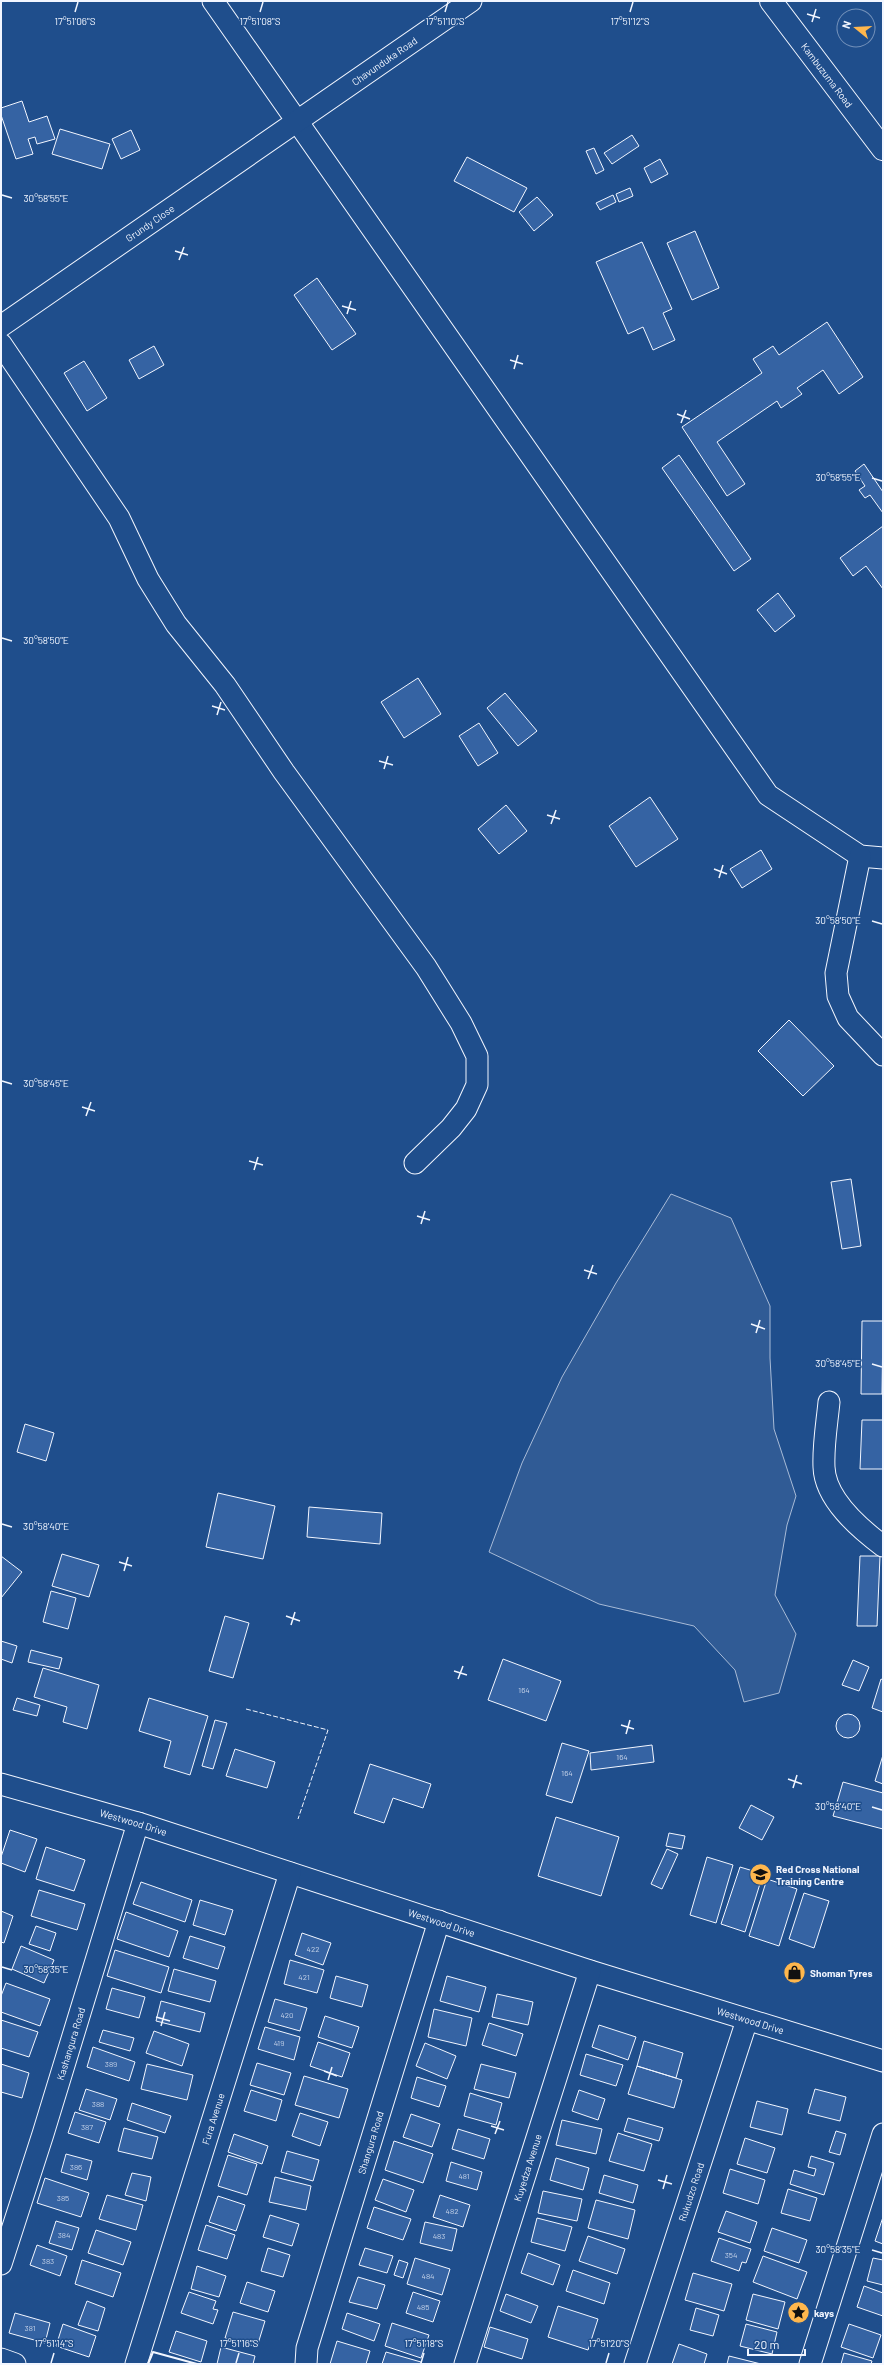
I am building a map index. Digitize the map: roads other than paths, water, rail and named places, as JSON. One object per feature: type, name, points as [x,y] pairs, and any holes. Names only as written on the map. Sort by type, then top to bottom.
[{"type":"main road","name":"Kambuzuma Road","points":[[771,1],[883,149]]},
{"type":"street","points":[[213,1],[768,795],[860,856],[883,858]]},
{"type":"street","name":"Chavunduka Road","points":[[299,122],[471,1]]},
{"type":"street","name":"Grundy Close","points":[[1,326],[299,122]]},
{"type":"street","points":[[1,344],[119,518],[148,579],[176,624],[225,685],[284,772],[426,967],[461,1024],[477,1056],[478,1085],[463,1114],[451,1128],[415,1163]]},
{"type":"street","points":[[860,856],[836,973],[838,996],[848,1018],[883,1055]]},
{"type":"street","points":[[829,1402],[824,1468],[828,1486],[840,1505],[868,1535],[883,1546]]},
{"type":"street","name":"Westwood Drive","points":[[1,1784],[138,1823],[590,1971],[883,2061]]},
{"type":"street","name":"Kashangura Road","points":[[1,2264],[43,2134],[138,1823]]},
{"type":"street","name":"Fura Avenue","points":[[136,2364],[290,1873]]},
{"type":"street","name":"Shangura Road","points":[[306,2364],[307,2348],[439,1921]]},
{"type":"street","name":"Kuyedza Avenue","points":[[465,2364],[590,1971]]},
{"type":"street","name":"Rukudzo Road","points":[[635,2364],[747,2020]]},
{"type":"street","points":[[810,2364],[883,2134]]},
{"type":"street","points":[[1,2359],[15,2364]]},
{"type":"place","name":"Red Cross National Training Centre","points":[[760,1875]]},
{"type":"place","name":"Shoman Tyres","points":[[794,1973]]},
{"type":"place","name":"kays","points":[[799,2313]]}]
